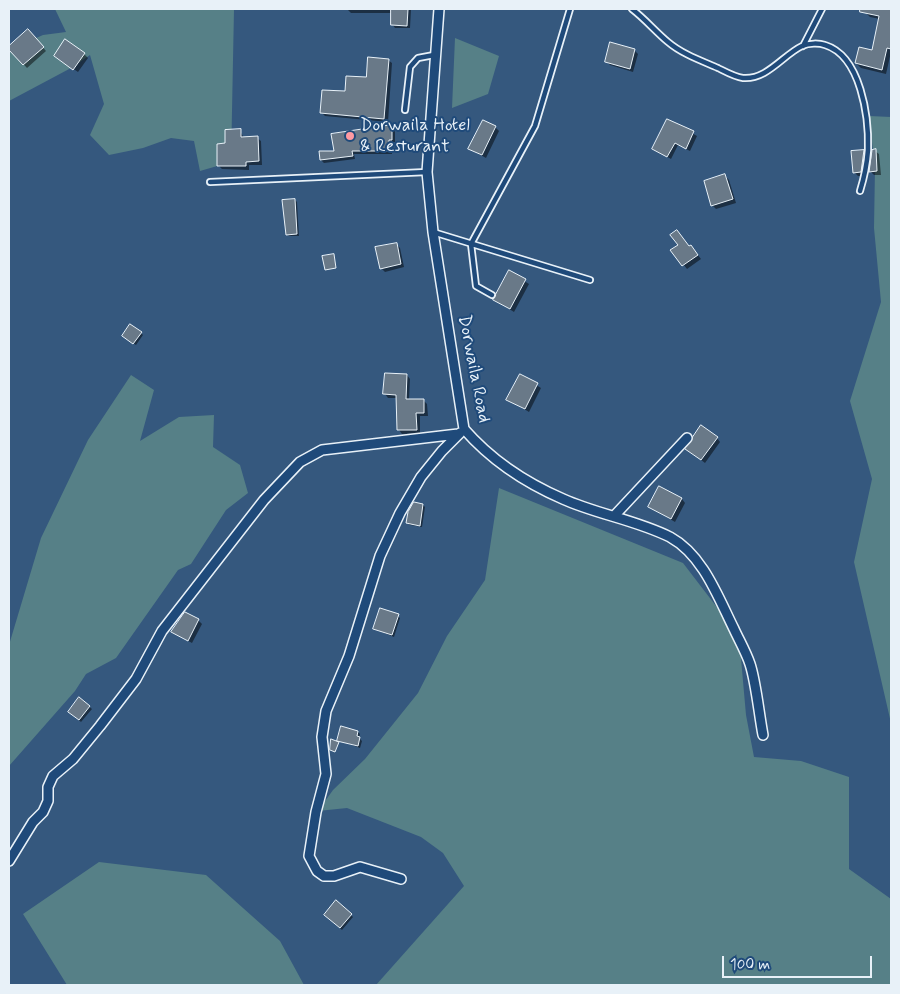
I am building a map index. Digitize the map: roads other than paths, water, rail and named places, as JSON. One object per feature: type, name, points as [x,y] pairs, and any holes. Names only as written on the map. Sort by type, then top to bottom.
[{"type":"street","name":"Dorwaila Road","points":[[439,9],[434,55],[427,172],[461,432],[513,472],[563,500],[615,515],[670,538],[688,550],[701,566],[751,664],[763,734]]},
{"type":"street","points":[[9,861],[48,801],[48,787],[53,776],[73,759],[100,726],[136,679],[162,631],[264,500],[300,462],[322,450],[461,432]]},
{"type":"street","points":[[401,879],[360,868],[334,876],[324,876],[317,871],[309,856],[316,812],[326,774],[322,737],[326,711],[349,656],[380,556],[400,513],[421,477],[461,432]]},
{"type":"street","points":[[615,515],[687,438]]},
{"type":"lane","points":[[492,295],[476,286],[471,244],[535,126],[570,9]]},
{"type":"lane","points":[[632,9],[677,48],[742,78],[753,77],[770,69],[803,46],[822,9]]},
{"type":"lane","points":[[803,46],[820,44],[833,47],[844,56],[853,69],[861,94],[867,129],[868,151],[860,191]]},
{"type":"lane","points":[[405,110],[410,68],[418,58],[434,55]]},
{"type":"lane","points":[[210,182],[427,172]]},
{"type":"lane","points":[[434,232],[590,280]]},
{"type":"place","name":"Dorwaila Hotel & Resturant","points":[[350,136]]}]
